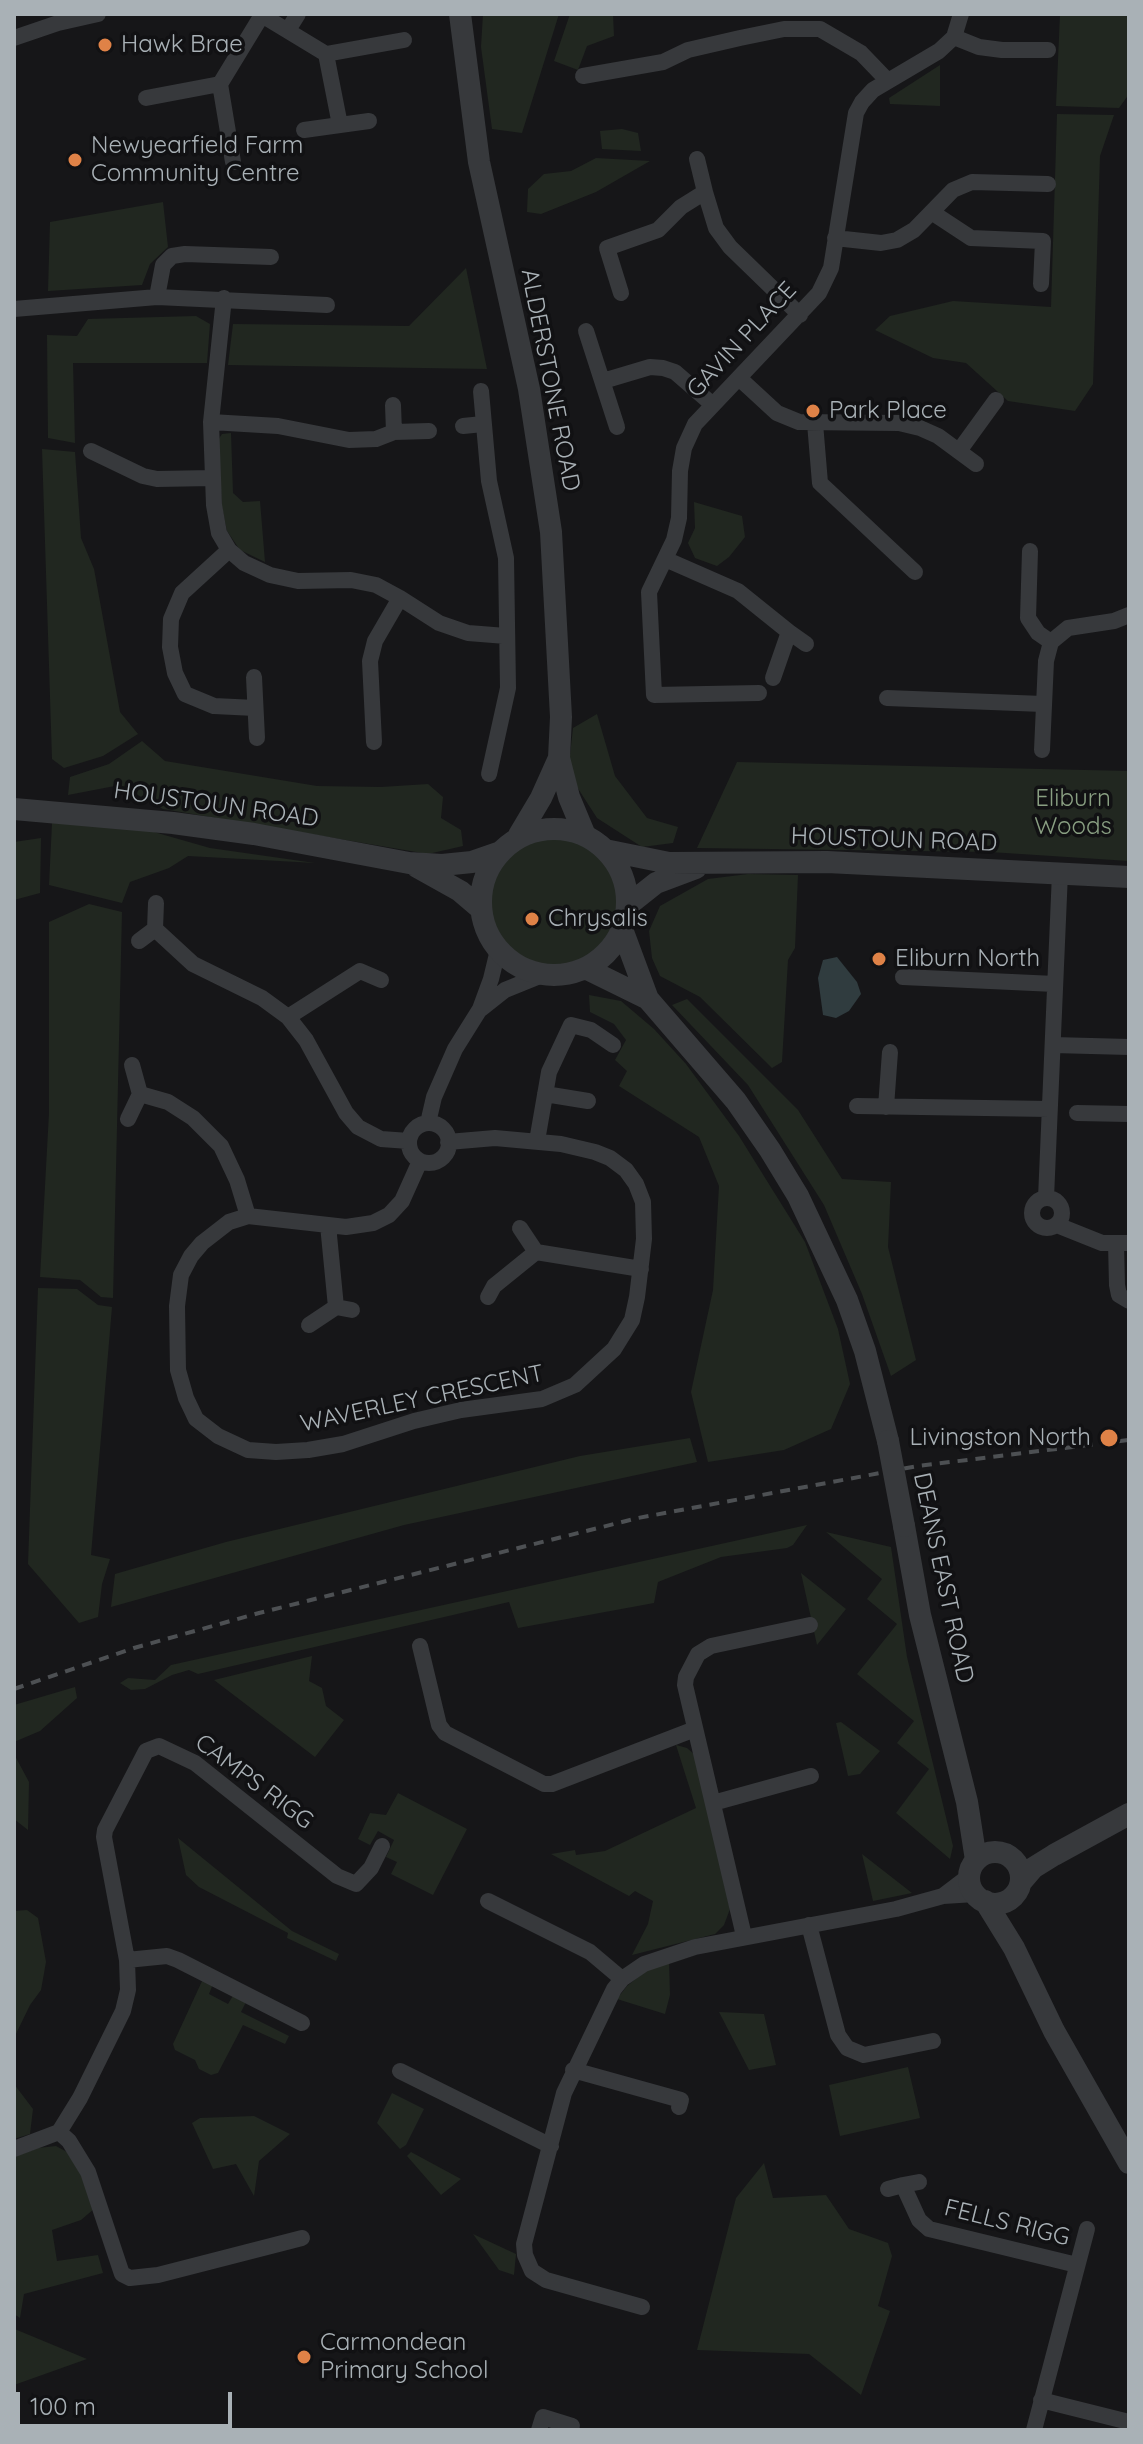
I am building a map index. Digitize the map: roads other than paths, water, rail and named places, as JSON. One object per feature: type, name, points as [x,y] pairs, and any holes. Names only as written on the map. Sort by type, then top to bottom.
[{"type":"street","points":[[14,38],[77,16],[98,14]]},
{"type":"street","points":[[288,30],[298,14]]},
{"type":"street","name":"ALDERSTONE ROAD","points":[[460,14],[479,162],[529,389],[551,532],[559,670],[559,758],[569,797],[584,833]]},
{"type":"street","points":[[961,14],[954,37],[964,43],[990,49],[1048,50]]},
{"type":"street","points":[[233,162],[220,84],[261,15],[326,54],[404,40]]},
{"type":"street","points":[[583,76],[663,62],[688,50],[784,29],[820,29],[861,53],[888,81]]},
{"type":"street","name":"GAVIN PLACE","points":[[759,693],[647,696],[649,592],[674,540],[679,518],[684,448],[695,424],[819,293],[831,268],[856,113],[873,90],[939,51],[954,37]]},
{"type":"street","points":[[326,54],[340,125]]},
{"type":"street","points":[[146,98],[220,84]]},
{"type":"street","points":[[304,130],[369,121]]},
{"type":"street","points":[[697,159],[716,228],[730,247],[800,315]]},
{"type":"street","points":[[835,238],[881,243],[897,240],[914,230],[953,190],[972,182],[1048,184]]},
{"type":"street","points":[[621,293],[604,241],[658,230],[681,207],[705,192]]},
{"type":"street","points":[[933,213],[971,238],[1043,241],[1041,284]]},
{"type":"street","points":[[157,297],[163,265],[172,256],[185,254],[233,264],[271,257]]},
{"type":"street","points":[[14,309],[157,297],[327,305]]},
{"type":"street","points":[[224,298],[211,422],[212,478],[219,533],[229,550],[244,563],[270,575],[298,581],[351,580],[376,585],[439,623],[468,633],[506,636]]},
{"type":"street","points":[[586,331],[617,427]]},
{"type":"street","points":[[603,381],[650,367],[663,368],[675,372],[713,405]]},
{"type":"street","points":[[739,378],[777,413],[799,422],[899,423],[938,436],[976,464]]},
{"type":"street","points":[[481,391],[489,481],[506,558],[508,688],[489,774]]},
{"type":"street","points":[[959,451],[996,400]]},
{"type":"street","points":[[393,405],[394,432]]},
{"type":"street","points":[[211,422],[278,426],[349,440],[376,439],[394,432],[429,431]]},
{"type":"street","points":[[815,423],[820,483],[915,572]]},
{"type":"street","points":[[463,426],[483,424]]},
{"type":"street","points":[[91,451],[143,476],[157,479],[212,478]]},
{"type":"street","points":[[229,550],[182,593],[171,619],[170,647],[175,673],[185,694],[214,706],[255,708]]},
{"type":"street","points":[[1030,551],[1028,618],[1038,633],[1051,642]]},
{"type":"street","points":[[665,559],[738,591],[806,644]]},
{"type":"street","points":[[1011,577],[1029,577]]},
{"type":"street","points":[[374,742],[365,719],[370,661],[375,641],[400,598]]},
{"type":"street","points":[[1042,750],[1046,661],[1051,642],[1068,628],[1114,621],[1129,615]]},
{"type":"street","points":[[773,678],[789,632]]},
{"type":"street","points":[[254,677],[257,738]]},
{"type":"street","points":[[887,698],[1043,704]]},
{"type":"street","name":"ALDERSTONE ROAD","points":[[519,835],[541,798],[559,758]]},
{"type":"street","name":"HOUSTOUN ROAD","points":[[14,809],[173,823],[254,834],[409,863],[442,865],[472,862],[498,853]]},
{"type":"street","points":[[480,1009],[505,990],[542,975],[569,974],[587,969],[604,956],[622,929],[627,906],[622,875],[605,850],[584,833],[558,828],[519,835],[498,853],[483,879],[480,908],[485,929],[498,950],[518,966],[542,975]]},
{"type":"street","name":"HOUSTOUN ROAD","points":[[605,850],[669,863],[705,865],[827,862],[1129,877]]},
{"type":"street","name":"HOUSTOUN ROAD","points":[[409,863],[451,885],[480,908]]},
{"type":"street","name":"HOUSTOUN ROAD","points":[[627,906],[656,883],[705,865]]},
{"type":"street","points":[[1046,1198],[1060,873]]},
{"type":"street","points":[[156,903],[155,929],[193,964],[262,998],[288,1017],[306,1040],[346,1113],[358,1127],[381,1139],[409,1141]]},
{"type":"street","points":[[139,941],[155,929]]},
{"type":"street","name":"DEANS EAST ROAD","points":[[622,929],[648,999],[736,1101],[770,1150],[798,1196],[847,1300],[865,1351],[888,1441],[920,1615],[967,1802],[977,1883],[1014,1948],[1047,2017],[1129,2163]]},
{"type":"street","points":[[428,1123],[434,1097],[455,1049],[480,1009],[498,950]]},
{"type":"street","name":"DEANS EAST ROAD","points":[[587,969],[648,999]]},
{"type":"street","points":[[288,1017],[360,971],[381,980]]},
{"type":"street","points":[[903,977],[1055,984]]},
{"type":"street","points":[[551,1024],[591,1030],[613,1045]]},
{"type":"street","points":[[537,1141],[549,1072],[571,1025]]},
{"type":"street","points":[[1053,1045],[1129,1047]]},
{"type":"street","points":[[886,1107],[890,1052]]},
{"type":"street","points":[[128,1119],[140,1094],[132,1065]]},
{"type":"street","points":[[140,1094],[168,1102],[207,1130],[221,1146],[237,1180],[248,1216],[346,1227],[373,1223],[389,1215],[402,1201],[420,1161]]},
{"type":"street","points":[[545,1094],[588,1101]]},
{"type":"street","points":[[857,1106],[1049,1109]]},
{"type":"street","points":[[1077,1113],[1129,1114]]},
{"type":"street","points":[[428,1123],[442,1129],[448,1142],[447,1150],[438,1161],[426,1163],[420,1161],[410,1149],[409,1141],[415,1129],[428,1123]]},
{"type":"street","name":"WAVERLEY CRESCENT","points":[[248,1216],[229,1222],[215,1231],[191,1256],[181,1275],[177,1306],[178,1370],[196,1419],[218,1436],[248,1450],[308,1450],[343,1444],[414,1421],[461,1410],[542,1399],[560,1393],[575,1385],[614,1349],[632,1320],[641,1269],[644,1211],[636,1184],[610,1158],[595,1152],[537,1141],[495,1138],[448,1142]]},
{"type":"street","points":[[1063,1222],[1042,1227],[1032,1217],[1035,1204],[1046,1198],[1054,1200],[1063,1222],[1102,1243],[1122,1243],[1117,1285],[1119,1295],[1129,1301]]},
{"type":"street","points":[[309,1325],[344,1308],[328,1225]]},
{"type":"street","points":[[520,1228],[536,1252]]},
{"type":"street","points":[[488,1297],[494,1286],[536,1252],[641,1269]]},
{"type":"street","points":[[744,1936],[685,1685],[689,1666],[698,1654],[711,1646],[810,1625]]},
{"type":"street","points":[[420,1646],[439,1725],[445,1733],[544,1784],[552,1784],[695,1729]]},
{"type":"street","name":"CAMPS RIGG","points":[[59,2132],[80,2098],[123,2011],[128,1990],[127,1960],[104,1837],[146,1751],[159,1746],[195,1763],[337,1876],[356,1884],[371,1868],[382,1846]]},
{"type":"street","points":[[713,1803],[811,1776]]},
{"type":"street","name":"DEANS EAST ROAD","points":[[967,1802],[1006,1855]]},
{"type":"street","points":[[977,1883],[1000,1903],[1017,1889],[1033,1868],[1129,1814]]},
{"type":"street","points":[[977,1883],[983,1854],[1054,1855]]},
{"type":"street","points":[[1006,1855],[1018,1865],[1017,1889]]},
{"type":"street","points":[[642,2307],[546,2280],[532,2271],[524,2244],[564,2093],[607,2000],[622,1979],[644,1964],[672,1954],[744,1936],[896,1909],[977,1883]]},
{"type":"street","name":"DEANS EAST ROAD","points":[[1014,1948],[1017,1889]]},
{"type":"street","points":[[488,1901],[590,1952],[622,1979]]},
{"type":"street","points":[[809,1925],[838,2035],[847,2048],[864,2055],[933,2041]]},
{"type":"street","points":[[127,1960],[167,1956],[302,2023]]},
{"type":"street","points":[[573,2070],[681,2100],[679,2107]]},
{"type":"street","points":[[400,2071],[551,2146]]},
{"type":"street","points":[[14,2149],[59,2132],[69,2141],[88,2172],[122,2274],[130,2278],[158,2275],[302,2238]]},
{"type":"street","name":"FELLS RIGG","points":[[903,2185],[919,2220],[929,2229],[1077,2265]]},
{"type":"street","name":"FELLS RIGG","points":[[1034,2430],[1087,2229]]},
{"type":"street","points":[[1041,2400],[1129,2422]]},
{"type":"street","points":[[539,2430],[543,2417],[572,2426]]},
{"type":"railway","points":[[14,1689],[134,1648],[259,1613],[638,1518],[918,1466],[1129,1440]]},
{"type":"place","name":"Hawk Brae","points":[[105,45]]},
{"type":"place","name":"Newyearfield Farm Community Centre","points":[[75,160]]},
{"type":"place","name":"Park Place","points":[[813,411]]},
{"type":"place","name":"Chrysalis","points":[[532,919]]},
{"type":"place","name":"Eliburn North","points":[[879,959]]},
{"type":"place","name":"Livingston North","points":[[1109,1438]]},
{"type":"place","name":"Carmondean Primary School","points":[[304,2357]]},
{"type":"park label","name":"Eliburn Woods","points":[[1073,813]]}]
